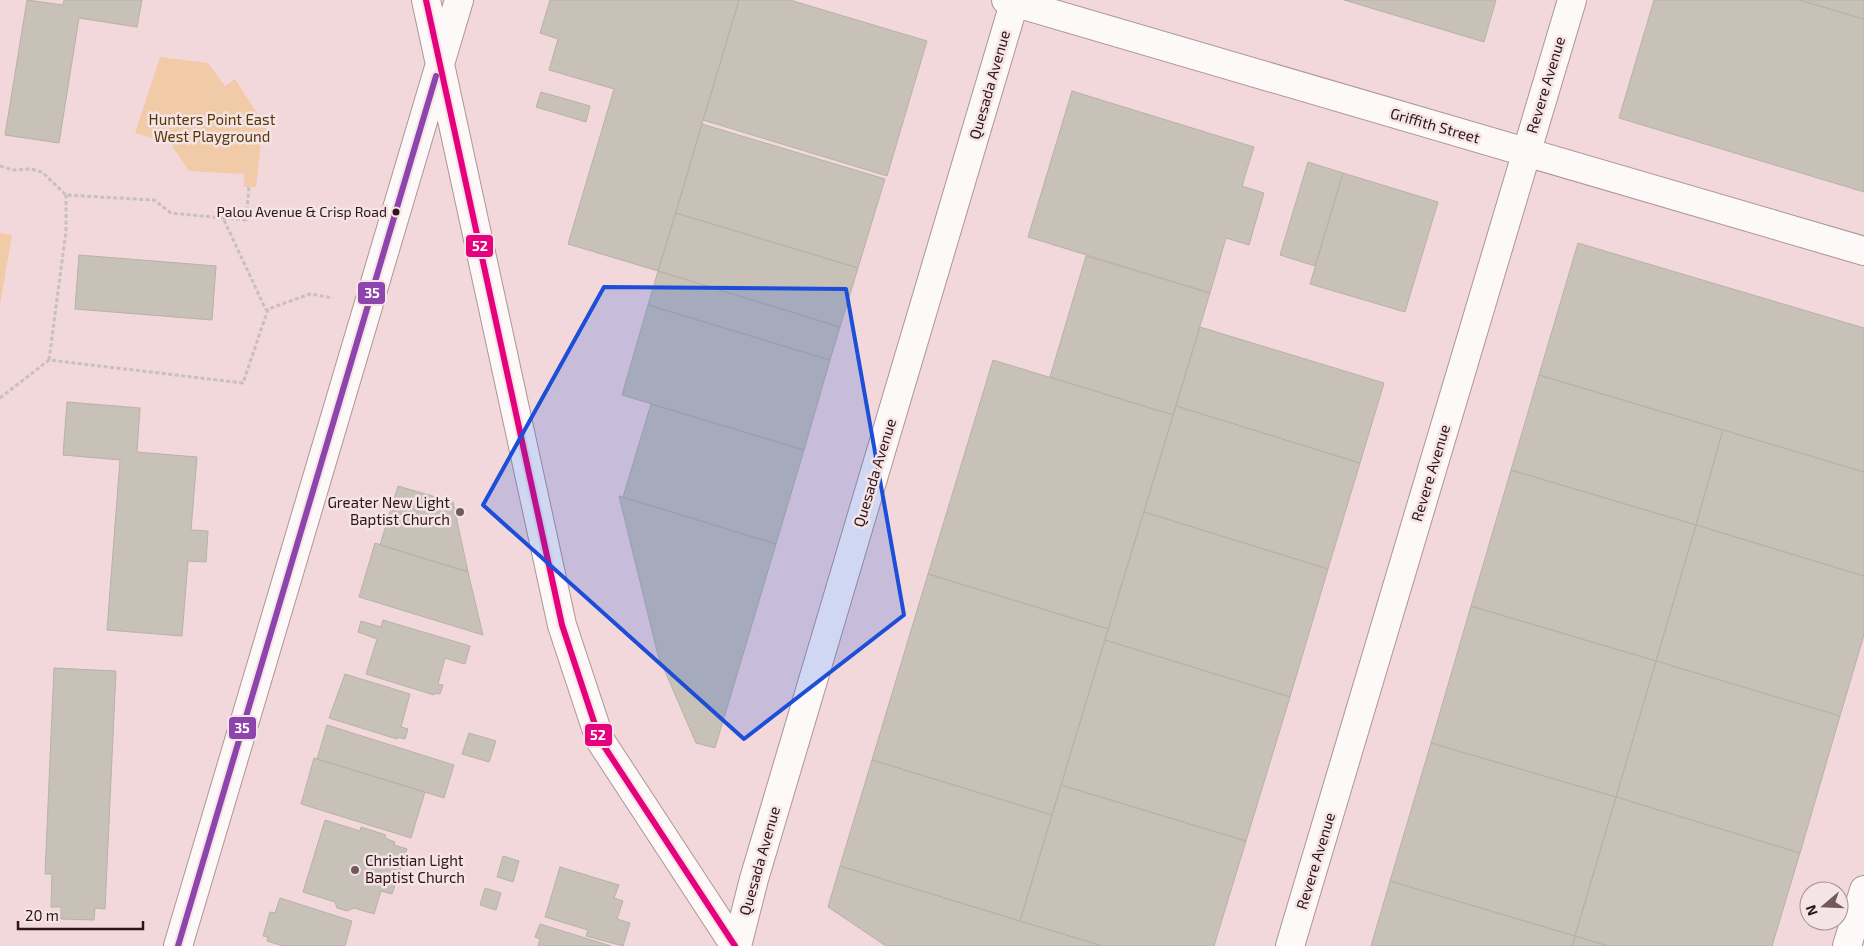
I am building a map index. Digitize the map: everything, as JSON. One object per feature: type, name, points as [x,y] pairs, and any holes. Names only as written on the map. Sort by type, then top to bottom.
[{"type":"street","points":[[426,0],[562,624],[600,740],[736,946]]},
{"type":"street","points":[[178,946],[459,0]]},
{"type":"street","name":"Revere Avenue","points":[[1290,946],[1572,0]]},
{"type":"street","name":"Griffith Street","points":[[1012,1],[1864,252]]},
{"type":"street","name":"Quesada Avenue","points":[[736,946],[754,879],[1012,1]]},
{"type":"street","points":[[1847,946],[1864,890]]},
{"type":"path","points":[[0,166],[13,170],[32,168],[42,172],[66,195],[154,200],[171,213],[246,220],[249,187]]},
{"type":"path","points":[[49,360],[66,231],[66,195]]},
{"type":"path","points":[[223,218],[266,310]]},
{"type":"path","points":[[0,398],[49,360],[243,383],[268,309],[310,294],[369,304]]},
{"type":"highlighted area","points":[[604,287],[846,289],[904,615],[744,739],[483,505]]},
{"type":"green space","name":"Hunters Point East West Playground","points":[[160,57],[208,63],[225,86],[235,79],[269,132],[261,141],[256,187],[244,187],[244,174],[189,171],[170,143],[135,133]]},
{"type":"green space","points":[[0,233],[12,235],[0,305]]},
{"type":"building","points":[[27,0],[63,5],[64,0],[142,0],[137,27],[79,18],[59,143],[5,135]]},
{"type":"building","points":[[550,0],[739,0],[658,271],[568,244],[614,89],[549,70],[558,39],[540,33]]},
{"type":"building","points":[[739,0],[790,0],[927,41],[887,176],[703,120]]},
{"type":"building","points":[[1344,0],[1496,0],[1484,42]]},
{"type":"building","points":[[1654,0],[1799,0],[1864,19],[1864,192],[1619,118]]},
{"type":"building","points":[[1799,0],[1864,0],[1864,19]]},
{"type":"building","points":[[1072,91],[1254,147],[1242,186],[1264,193],[1249,245],[1226,238],[1210,293],[1028,237]]},
{"type":"building","points":[[541,92],[590,106],[586,122],[536,107]]},
{"type":"building","points":[[702,124],[885,179],[858,268],[676,213]]},
{"type":"building","points":[[1308,162],[1343,173],[1315,266],[1280,255]]},
{"type":"building","points":[[1343,173],[1438,202],[1405,312],[1310,284]]},
{"type":"building","points":[[676,213],[858,268],[840,327],[658,271]]},
{"type":"building","points":[[1578,243],[1864,328],[1864,472],[1539,375]]},
{"type":"building","points":[[79,255],[216,266],[212,320],[75,309]]},
{"type":"building","points":[[1086,256],[1210,293],[1173,415],[1050,377]]},
{"type":"building","points":[[658,271],[840,327],[830,360],[648,305]]},
{"type":"building","points":[[648,305],[830,360],[804,450],[622,395]]},
{"type":"building","points":[[1200,327],[1384,383],[1360,463],[1176,406]]},
{"type":"building","points":[[993,360],[1173,415],[1108,629],[928,574]]},
{"type":"building","points":[[1539,375],[1723,430],[1696,525],[1511,470]]},
{"type":"building","points":[[67,402],[140,408],[137,452],[197,457],[191,530],[208,531],[206,562],[188,561],[182,636],[107,630],[120,460],[63,455]]},
{"type":"building","points":[[651,404],[804,450],[776,544],[623,497]]},
{"type":"building","points":[[1176,406],[1360,463],[1328,569],[1144,512]]},
{"type":"building","points":[[1723,430],[1864,472],[1864,576],[1696,525]]},
{"type":"building","points":[[1511,470],[1696,525],[1656,661],[1471,606]]},
{"type":"building","points":[[398,486],[453,502],[468,572],[380,545]]},
{"type":"building","points":[[619,496],[776,544],[715,748],[696,743],[658,655]]},
{"type":"building","points":[[1144,512],[1328,569],[1290,697],[1105,640]]},
{"type":"building","points":[[1696,525],[1864,576],[1864,635],[1840,716],[1656,661]]},
{"type":"building","points":[[375,543],[468,572],[483,635],[359,597]]},
{"type":"building","points":[[928,574],[1108,629],[1052,815],[872,760]]},
{"type":"building","points":[[1471,606],[1656,661],[1616,797],[1431,743]]},
{"type":"building","points":[[383,620],[470,646],[465,664],[445,658],[438,684],[443,685],[440,694],[435,693],[434,695],[366,674],[377,639],[358,632],[361,621],[381,627]]},
{"type":"building","points":[[1105,640],[1290,697],[1246,841],[1061,785]]},
{"type":"building","points":[[1656,661],[1840,716],[1800,853],[1616,797]]},
{"type":"building","points":[[54,668],[116,671],[105,909],[95,908],[94,920],[61,919],[61,907],[51,907],[52,874],[45,874]]},
{"type":"building","points":[[345,674],[410,694],[401,727],[408,729],[405,739],[397,737],[397,739],[329,718]]},
{"type":"building","points":[[327,725],[454,765],[444,798],[317,759]]},
{"type":"building","points":[[469,733],[496,741],[489,762],[462,754]]},
{"type":"building","points":[[1431,743],[1616,797],[1575,936],[1390,881]]},
{"type":"building","points":[[314,758],[425,792],[411,838],[301,804]]},
{"type":"building","points":[[872,760],[1052,815],[1020,921],[840,866]]},
{"type":"building","points":[[1061,785],[1246,841],[1214,946],[1103,946],[1020,921]]},
{"type":"building","points":[[1616,797],[1800,853],[1772,946],[1608,946],[1575,936]]},
{"type":"building","name":"Christian Light Baptist Church","points":[[325,820],[360,831],[361,827],[386,835],[385,838],[395,842],[394,845],[407,849],[392,894],[381,891],[374,914],[354,908],[347,911],[337,908],[335,902],[303,892]]},
{"type":"building","points":[[503,856],[519,861],[513,882],[497,877]]},
{"type":"building","points":[[840,866],[1103,946],[886,946],[828,907]]},
{"type":"building","points":[[560,867],[619,885],[614,898],[623,901],[617,919],[630,923],[623,946],[586,936],[588,930],[545,917]]},
{"type":"building","points":[[1390,881],[1575,936],[1572,946],[1371,946]]},
{"type":"building","points":[[485,888],[501,893],[496,910],[480,905]]},
{"type":"building","points":[[280,898],[352,921],[345,946],[283,946],[267,941],[268,937],[263,936],[270,912],[275,913]]},
{"type":"building","points":[[540,924],[611,946],[538,946],[540,939],[535,937]]},
{"type":"building","points":[[1575,936],[1608,946],[1572,946]]},
{"type":"transit line","name":"52","points":[[426,0],[562,625],[600,740],[735,946]]},
{"type":"transit line","name":"35","points":[[178,946],[436,76]]},
{"type":"place","name":"Palou Avenue & Crisp Road","points":[[396,212]]},
{"type":"place","name":"Greater New Light Baptist Church","points":[[460,512]]},
{"type":"place","name":"Christian Light Baptist Church","points":[[355,870]]}]
